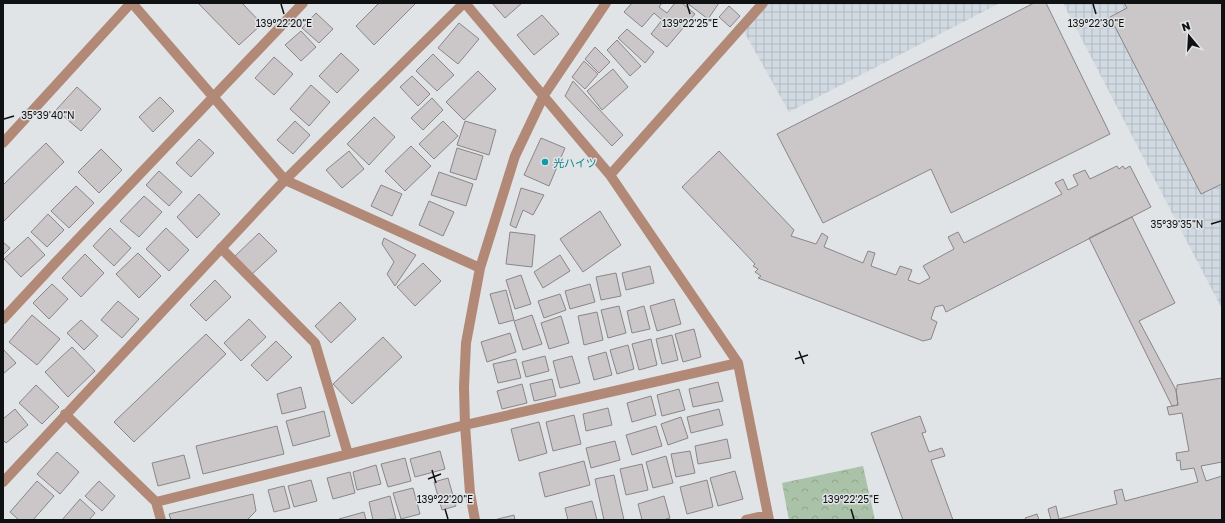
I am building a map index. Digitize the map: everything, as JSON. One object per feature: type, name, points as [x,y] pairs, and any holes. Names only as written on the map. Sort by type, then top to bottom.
[{"type":"street","points":[[3,143],[131,3],[285,180],[480,268]]},
{"type":"street","points":[[3,319],[303,3]]},
{"type":"street","points":[[3,482],[285,180],[464,3],[544,95],[610,175],[738,363],[768,517],[746,520]]},
{"type":"street","points":[[475,520],[470,493],[464,425],[466,342],[480,268],[515,156],[544,95],[606,3]]},
{"type":"street","points":[[610,175],[763,3]]},
{"type":"street","points":[[221,248],[316,343],[348,454]]},
{"type":"street","points":[[156,502],[464,425],[738,363]]},
{"type":"street","points":[[65,414],[156,502],[161,520]]},
{"type":"shaded area","points":[[763,3],[1000,3],[789,112],[742,28]]},
{"type":"shaded area","points":[[1063,3],[1222,3],[1222,309]]},
{"type":"green space","points":[[863,466],[875,520],[789,520],[782,483]]},
{"type":"building","points":[[198,3],[242,3],[262,24],[239,45]]},
{"type":"building","points":[[379,3],[416,3],[374,45],[356,26]]},
{"type":"building","points":[[492,3],[522,3],[505,18]]},
{"type":"building","points":[[632,3],[662,3],[659,7],[667,13],[675,3],[682,3],[695,14],[667,47],[651,34],[662,20],[654,13],[642,27],[624,12]]},
{"type":"building","points":[[687,3],[719,3],[708,19]]},
{"type":"building","points":[[1034,3],[1046,3],[1110,134],[951,213],[931,169],[823,223],[777,134]]},
{"type":"building","points":[[1124,3],[1222,3],[1222,184],[1201,194],[1110,17],[1127,8]]},
{"type":"building","points":[[729,6],[740,16],[730,27],[719,17]]},
{"type":"building","points":[[316,13],[333,29],[319,43],[302,28]]},
{"type":"building","points":[[542,15],[559,34],[534,55],[517,35]]},
{"type":"building","points":[[459,23],[479,39],[458,64],[438,48]]},
{"type":"building","points":[[627,29],[654,52],[645,63],[618,38]]},
{"type":"building","points":[[301,31],[316,47],[301,61],[285,45]]},
{"type":"building","points":[[617,40],[641,66],[630,76],[607,50]]},
{"type":"building","points":[[595,47],[610,62],[599,73],[585,59]]},
{"type":"building","points":[[341,53],[359,70],[337,93],[319,76]]},
{"type":"building","points":[[433,54],[454,75],[437,91],[416,71]]},
{"type":"building","points":[[274,57],[293,74],[274,95],[255,78]]},
{"type":"building","points":[[584,61],[598,74],[585,89],[572,77]]},
{"type":"building","points":[[613,69],[628,87],[602,110],[587,91]]},
{"type":"building","points":[[478,71],[496,89],[464,120],[446,102]]},
{"type":"building","points":[[412,76],[430,94],[418,106],[400,87]]},
{"type":"building","points":[[573,81],[623,135],[612,146],[565,96]]},
{"type":"building","points":[[311,85],[330,102],[309,126],[290,109]]},
{"type":"building","points":[[77,87],[101,109],[81,131],[56,110]]},
{"type":"building","points":[[160,97],[174,111],[153,132],[139,117]]},
{"type":"building","points":[[432,98],[443,110],[423,130],[411,118]]},
{"type":"building","points":[[374,117],[395,137],[369,165],[347,144]]},
{"type":"building","points":[[295,121],[310,135],[293,154],[277,140]]},
{"type":"building","points":[[443,121],[458,136],[434,159],[419,144]]},
{"type":"building","points":[[465,121],[496,130],[489,155],[457,145]]},
{"type":"building","name":"光ハイツ","points":[[541,138],[565,148],[549,186],[524,175]]},
{"type":"building","points":[[199,139],[214,153],[191,177],[176,163]]},
{"type":"building","points":[[46,143],[64,162],[3,222],[3,185]]},
{"type":"building","points":[[411,146],[431,166],[405,191],[385,171]]},
{"type":"building","points":[[457,148],[483,156],[476,180],[450,172]]},
{"type":"building","points":[[101,149],[122,170],[99,193],[78,172]]},
{"type":"building","points":[[349,151],[364,169],[342,188],[326,170]]},
{"type":"building","points":[[719,151],[794,230],[791,236],[816,244],[822,233],[828,237],[824,247],[863,263],[868,251],[875,253],[871,266],[896,275],[900,266],[912,270],[908,280],[919,284],[930,278],[923,266],[954,249],[948,237],[958,232],[964,243],[1062,194],[1055,183],[1063,179],[1068,190],[1078,185],[1073,175],[1085,170],[1090,179],[1117,166],[1119,169],[1123,166],[1125,169],[1130,166],[1151,207],[946,312],[943,305],[935,307],[931,319],[937,322],[931,339],[923,341],[758,278],[761,276],[755,272],[758,269],[753,266],[755,264],[682,187]]},
{"type":"building","points":[[159,171],[182,192],[169,206],[146,185]]},
{"type":"building","points":[[439,172],[473,184],[466,206],[431,195]]},
{"type":"building","points":[[381,185],[402,194],[392,216],[371,206]]},
{"type":"building","points":[[76,186],[94,203],[69,228],[51,211]]},
{"type":"building","points":[[521,188],[544,195],[533,215],[523,210],[516,228],[510,225]]},
{"type":"building","points":[[199,194],[220,214],[197,238],[177,217]]},
{"type":"building","points":[[144,196],[162,212],[139,237],[120,221]]},
{"type":"building","points":[[429,201],[454,212],[443,236],[419,225]]},
{"type":"building","points":[[600,211],[621,245],[583,272],[560,239]]},
{"type":"building","points":[[48,214],[64,230],[47,247],[31,232]]},
{"type":"building","points":[[1132,217],[1175,303],[1139,321],[1176,390],[1178,405],[1172,406],[1089,238]]},
{"type":"building","points":[[110,228],[131,248],[114,266],[93,246]]},
{"type":"building","points":[[166,228],[189,250],[169,271],[146,249]]},
{"type":"building","points":[[510,232],[535,235],[532,267],[506,264]]},
{"type":"building","points":[[259,233],[277,251],[251,275],[233,258]]},
{"type":"building","points":[[28,237],[45,255],[21,277],[4,259]]},
{"type":"building","points":[[384,238],[416,255],[395,286],[387,274],[394,262],[382,244]]},
{"type":"building","points":[[3,242],[10,248],[3,255]]},
{"type":"building","points":[[138,253],[161,276],[139,298],[116,274]]},
{"type":"building","points":[[85,254],[104,273],[81,297],[62,278]]},
{"type":"building","points":[[560,255],[570,271],[543,288],[534,272]]},
{"type":"building","points":[[423,263],[441,281],[415,306],[397,287]]},
{"type":"building","points":[[650,266],[654,283],[626,290],[622,273]]},
{"type":"building","points":[[616,273],[621,296],[601,300],[596,277]]},
{"type":"building","points":[[521,275],[531,304],[515,309],[506,280]]},
{"type":"building","points":[[215,280],[231,297],[206,321],[190,305]]},
{"type":"building","points":[[52,284],[68,299],[49,319],[33,303]]},
{"type":"building","points":[[590,284],[595,302],[570,309],[565,291]]},
{"type":"building","points":[[506,290],[514,320],[499,324],[490,294]]},
{"type":"building","points":[[560,294],[566,310],[544,318],[538,301]]},
{"type":"building","points":[[674,299],[681,324],[657,331],[650,306]]},
{"type":"building","points":[[118,301],[139,319],[122,338],[101,320]]},
{"type":"building","points":[[340,302],[356,319],[331,343],[315,326]]},
{"type":"building","points":[[619,306],[626,333],[608,338],[601,310]]},
{"type":"building","points":[[644,306],[650,329],[632,333],[627,311]]},
{"type":"building","points":[[597,312],[603,340],[584,345],[578,316]]},
{"type":"building","points":[[32,315],[60,339],[37,365],[9,342]]},
{"type":"building","points":[[532,315],[542,344],[523,350],[514,321]]},
{"type":"building","points":[[561,316],[569,343],[549,349],[541,323]]},
{"type":"building","points":[[249,319],[266,337],[241,361],[224,343]]},
{"type":"building","points":[[81,320],[98,336],[84,350],[67,333]]},
{"type":"building","points":[[694,329],[701,357],[683,362],[675,334]]},
{"type":"building","points":[[510,333],[516,352],[487,362],[481,342]]},
{"type":"building","points":[[206,334],[226,354],[134,442],[114,422]]},
{"type":"building","points":[[672,335],[678,360],[662,364],[656,339]]},
{"type":"building","points":[[383,337],[402,357],[352,404],[333,384]]},
{"type":"building","points":[[651,339],[657,365],[639,370],[632,344]]},
{"type":"building","points":[[276,341],[292,357],[267,381],[251,365]]},
{"type":"building","points":[[628,345],[634,369],[617,374],[610,350]]},
{"type":"building","points":[[72,347],[95,371],[68,397],[45,372]]},
{"type":"building","points":[[3,349],[16,363],[3,374]]},
{"type":"building","points":[[606,352],[612,375],[594,380],[588,357]]},
{"type":"building","points":[[545,356],[549,371],[526,377],[522,362]]},
{"type":"building","points":[[572,356],[580,383],[560,388],[553,361]]},
{"type":"building","points":[[516,359],[521,378],[498,383],[493,364]]},
{"type":"building","points":[[1222,378],[1222,462],[1201,466],[1206,481],[1222,476],[1222,520],[1051,520],[1048,509],[1056,506],[1059,519],[1117,504],[1114,491],[1122,489],[1125,501],[1198,482],[1194,468],[1181,470],[1180,460],[1177,461],[1176,453],[1189,451],[1182,413],[1169,415],[1167,407],[1178,405],[1176,390],[1177,385]]},
{"type":"building","points":[[552,379],[556,396],[534,401],[530,384]]},
{"type":"building","points":[[718,382],[723,401],[693,407],[689,389]]},
{"type":"building","points":[[522,384],[527,403],[502,409],[497,391]]},
{"type":"building","points":[[36,385],[59,407],[42,424],[19,403]]},
{"type":"building","points":[[301,387],[306,408],[282,414],[277,394]]},
{"type":"building","points":[[679,389],[685,410],[662,416],[657,395]]},
{"type":"building","points":[[651,396],[656,415],[632,422],[627,403]]},
{"type":"building","points":[[608,408],[612,425],[586,431],[583,414]]},
{"type":"building","points":[[15,409],[28,425],[6,443],[3,440],[3,419]]},
{"type":"building","points":[[719,409],[723,425],[691,433],[687,417]]},
{"type":"building","points":[[324,411],[330,436],[293,446],[286,421]]},
{"type":"building","points":[[574,415],[581,444],[553,451],[546,422]]},
{"type":"building","points":[[920,416],[926,432],[922,433],[929,452],[942,448],[945,456],[931,460],[953,520],[903,520],[871,433]]},
{"type":"building","points":[[681,417],[688,438],[668,445],[661,424]]},
{"type":"building","points":[[539,422],[547,453],[519,461],[511,429]]},
{"type":"building","points":[[277,426],[284,454],[203,474],[196,446]]},
{"type":"building","points":[[656,426],[662,446],[632,455],[626,435]]},
{"type":"building","points":[[727,439],[731,458],[698,464],[695,446]]},
{"type":"building","points":[[615,441],[620,460],[591,468],[586,448]]},
{"type":"building","points":[[440,451],[445,469],[415,477],[410,459]]},
{"type":"building","points":[[690,451],[695,473],[676,477],[671,454]]},
{"type":"building","points":[[57,452],[79,472],[60,494],[37,474]]},
{"type":"building","points":[[184,455],[190,478],[158,486],[152,463]]},
{"type":"building","points":[[666,456],[673,483],[653,488],[646,462]]},
{"type":"building","points":[[405,458],[411,481],[388,487],[381,464]]},
{"type":"building","points":[[584,461],[590,485],[545,497],[539,473]]},
{"type":"building","points":[[642,464],[648,490],[626,495],[620,469]]},
{"type":"building","points":[[376,465],[381,484],[357,490],[353,472]]},
{"type":"building","points":[[735,471],[743,499],[718,506],[710,478]]},
{"type":"building","points":[[350,472],[355,493],[333,499],[327,478]]},
{"type":"building","points":[[614,475],[624,520],[604,520],[595,479]]},
{"type":"building","points":[[448,478],[456,506],[442,510],[434,482]]},
{"type":"building","points":[[311,480],[317,501],[294,507],[288,486]]},
{"type":"building","points":[[707,480],[713,507],[687,514],[680,487]]},
{"type":"building","points":[[37,481],[54,496],[33,520],[19,520],[10,512]]},
{"type":"building","points":[[99,481],[115,496],[102,511],[85,496]]},
{"type":"building","points":[[284,486],[290,508],[274,512],[268,490]]},
{"type":"building","points":[[413,488],[420,514],[401,519],[393,493]]},
{"type":"building","points":[[253,494],[256,511],[247,520],[171,520],[169,514]]},
{"type":"building","points":[[390,496],[396,519],[373,520],[369,502]]},
{"type":"building","points":[[664,496],[670,518],[663,520],[642,520],[638,504]]},
{"type":"building","points":[[80,499],[95,513],[89,520],[62,520]]},
{"type":"building","points":[[592,501],[597,520],[568,520],[565,508]]},
{"type":"building","points":[[364,512],[366,520],[339,520],[339,519]]},
{"type":"building","points":[[1037,514],[1039,520],[1026,520],[1025,518]]},
{"type":"building","points":[[514,515],[515,520],[494,520]]},
{"type":"place","name":"光ハイツ","points":[[545,162]]}]
